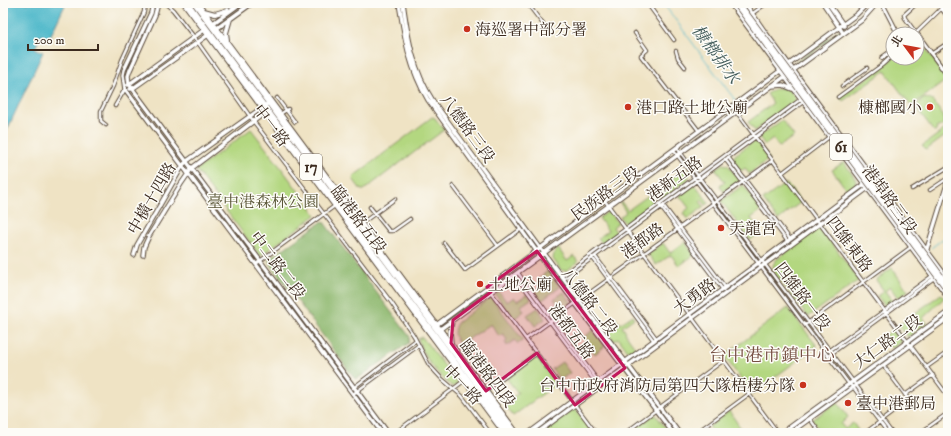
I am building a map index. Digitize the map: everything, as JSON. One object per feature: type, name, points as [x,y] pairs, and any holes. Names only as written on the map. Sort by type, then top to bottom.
[{"type":"highway","name":"61","points":[[733,3],[948,291]]},
{"type":"highway","name":"61","points":[[740,3],[948,285]]},
{"type":"main road","name":"臨港路五段","points":[[184,3],[209,26]]},
{"type":"main road","name":"臨港路五段","points":[[188,3],[209,26]]},
{"type":"main road","name":"臨港路五段","points":[[194,3],[212,31],[434,330]]},
{"type":"main road","name":"臨港路五段","points":[[198,3],[203,10],[212,31],[267,104]]},
{"type":"main road","points":[[209,26],[241,3]]},
{"type":"main road","points":[[203,10],[212,14],[219,14],[241,3]]},
{"type":"main road","points":[[212,31],[252,3]]},
{"type":"main road","points":[[227,42],[226,33],[230,19]]},
{"type":"main road","name":"臨港路五段","points":[[212,31],[227,42],[270,109],[434,330]]},
{"type":"main road","name":"臨港路五段","points":[[339,203],[362,224],[434,330]]},
{"type":"main road","name":"臨港路四段","points":[[434,330],[451,343],[469,377],[504,433]]},
{"type":"main road","name":"臨港路四段","points":[[434,330],[513,433]]},
{"type":"main road","name":"臨港路四段","points":[[434,330],[508,433]]},
{"type":"main road","name":"臨港路四段","points":[[469,377],[486,391],[518,433]]},
{"type":"street","points":[[106,125],[101,121],[102,111],[113,86],[118,68],[144,12],[146,3]]},
{"type":"street","points":[[125,89],[123,75],[124,70],[151,13],[153,3]]},
{"type":"street","points":[[129,84],[128,76],[130,70],[155,15],[158,3]]},
{"type":"street","name":"中一路","points":[[165,3],[173,10],[194,37],[254,122],[391,302],[416,340],[429,365],[467,403],[490,433]]},
{"type":"street","name":"八德路三段","points":[[399,3],[403,31],[410,59],[422,90],[537,251]]},
{"type":"street","name":"八德路三段","points":[[403,3],[414,62],[437,111],[544,253]]},
{"type":"street","points":[[527,3],[549,32]]},
{"type":"street","points":[[647,3],[674,40]]},
{"type":"street","name":"港埠路三段","points":[[733,3],[756,38],[948,297]]},
{"type":"street","name":"港埠路三段","points":[[740,3],[765,32],[948,280]]},
{"type":"street","name":"港埠路三段","points":[[745,3],[765,32]]},
{"type":"street","points":[[823,3],[842,26]]},
{"type":"street","points":[[828,3],[842,26],[843,33]]},
{"type":"street","name":"民族路三段","points":[[434,330],[487,287],[700,132],[789,64],[842,26],[868,3]]},
{"type":"street","name":"民族路三段","points":[[434,330],[452,320],[516,274],[736,111],[862,20],[877,3]]},
{"type":"street","points":[[882,3],[894,26]]},
{"type":"street","points":[[910,26],[904,15],[917,3]]},
{"type":"street","points":[[937,3],[948,17]]},
{"type":"street","points":[[924,26],[947,3]]},
{"type":"street","points":[[753,13],[764,4]]},
{"type":"street","points":[[114,106],[129,84],[209,26]]},
{"type":"street","points":[[125,89],[132,89],[212,31]]},
{"type":"street","points":[[635,32],[647,50],[641,56],[700,132]]},
{"type":"street","points":[[931,54],[948,43]]},
{"type":"street","points":[[925,46],[948,76]]},
{"type":"street","points":[[676,51],[678,58],[685,68]]},
{"type":"street","points":[[838,97],[885,63],[882,58],[885,56]]},
{"type":"street","points":[[842,86],[855,75],[867,68]]},
{"type":"street","points":[[855,75],[859,82]]},
{"type":"street","name":"中二路二段","points":[[129,84],[388,433]]},
{"type":"street","points":[[769,87],[783,85],[796,91]]},
{"type":"street","name":"中二路二段","points":[[125,89],[382,433]]},
{"type":"street","points":[[277,98],[287,109],[295,122]]},
{"type":"street","name":"港新五路","points":[[563,278],[802,100]]},
{"type":"street","name":"中橫十四路","points":[[134,255],[137,245],[187,161],[267,104]]},
{"type":"street","name":"四維東路","points":[[733,107],[933,375],[947,391],[948,396]]},
{"type":"street","name":"中橫十四路","points":[[143,255],[144,247],[149,236],[192,168],[270,109]]},
{"type":"street","points":[[276,117],[287,109]]},
{"type":"street","points":[[782,173],[829,137]]},
{"type":"street","points":[[676,149],[695,179],[762,264]]},
{"type":"street","points":[[679,154],[717,200],[762,264]]},
{"type":"street","points":[[726,157],[789,241]]},
{"type":"street","name":"港都路","points":[[526,339],[772,160]]},
{"type":"street","points":[[912,189],[948,167]]},
{"type":"street","name":"大勇路","points":[[627,363],[693,318],[789,241],[873,178]]},
{"type":"street","points":[[930,190],[948,178]]},
{"type":"street","name":"大勇路","points":[[537,433],[690,314],[724,289],[820,224],[876,182]]},
{"type":"street","points":[[919,258],[927,252],[948,182]]},
{"type":"street","points":[[453,186],[498,246]]},
{"type":"street","points":[[362,224],[395,199]]},
{"type":"street","points":[[605,201],[778,433]]},
{"type":"street","points":[[256,264],[339,203]]},
{"type":"street","points":[[661,205],[724,289]]},
{"type":"street","points":[[370,207],[390,232],[410,219]]},
{"type":"street","points":[[444,243],[465,270],[521,229]]},
{"type":"street","points":[[805,326],[911,248]]},
{"type":"street","name":"八德路二段","points":[[537,251],[673,433]]},
{"type":"street","name":"八德路二段","points":[[544,253],[680,433]]},
{"type":"street","points":[[592,256],[655,340]]},
{"type":"street","name":"四維路一段","points":[[762,264],[831,352],[851,383]]},
{"type":"street","name":"四維路一段","points":[[762,264],[805,326],[851,383]]},
{"type":"street","name":"港都五路","points":[[516,274],[597,382]]},
{"type":"street","points":[[827,355],[933,277]]},
{"type":"street","points":[[487,287],[596,433]]},
{"type":"street","name":"大仁路二段","points":[[782,433],[948,312]]},
{"type":"street","name":"大仁路二段","points":[[790,433],[948,318]]},
{"type":"street","points":[[451,343],[450,331],[452,320]]},
{"type":"street","points":[[350,390],[416,340]]},
{"type":"street","points":[[353,394],[419,345]]},
{"type":"street","points":[[927,367],[948,352]]},
{"type":"street","points":[[486,391],[537,353]]},
{"type":"street","points":[[625,433],[724,360]]},
{"type":"street","points":[[865,433],[909,400],[883,365]]},
{"type":"street","name":"大勇路","points":[[529,433],[574,403],[597,382],[623,366]]},
{"type":"street","points":[[905,396],[933,375]]},
{"type":"street","points":[[395,433],[469,377]]},
{"type":"street","points":[[851,383],[892,433]]},
{"type":"street","points":[[696,433],[749,394]]},
{"type":"street","points":[[920,433],[948,413]]},
{"type":"street","points":[[810,419],[820,433]]},
{"type":"street","points":[[881,421],[888,433]]},
{"type":"street","points":[[668,426],[672,424]]},
{"type":"street","points":[[925,430],[928,433]]},
{"type":"highlighted area","points":[[537,251],[625,368],[575,405],[537,353],[486,391],[451,343],[453,320],[491,292],[487,287]]},
{"type":"green space","points":[[839,30],[840,32],[793,67],[793,65]]},
{"type":"green space","points":[[925,48],[948,79],[911,106],[885,71],[843,101],[840,97],[885,65],[925,66]]},
{"type":"green space","points":[[774,89],[787,89],[795,97],[795,101],[755,131],[748,122],[773,103],[767,94]]},
{"type":"green space","points":[[925,98],[932,100],[944,117],[943,125],[936,128],[937,130],[935,132],[914,105],[916,103],[918,105],[920,101]]},
{"type":"green space","points":[[432,117],[435,118],[444,130],[364,190],[361,190],[353,179],[354,176]]},
{"type":"green space","points":[[782,120],[794,136],[779,147],[773,139],[765,145],[759,137]]},
{"type":"green space","points":[[948,127],[948,134],[926,150],[922,146]]},
{"type":"green space","name":"臺中港森林公園","points":[[251,129],[316,215],[260,256],[196,170]]},
{"type":"green space","points":[[755,140],[769,159],[749,174],[745,168],[741,171],[735,163],[734,157]]},
{"type":"green space","points":[[844,162],[856,180],[855,187],[849,193],[832,170]]},
{"type":"green space","points":[[723,164],[728,165],[740,181],[724,192],[720,186],[725,182],[715,169]]},
{"type":"green space","points":[[684,169],[689,176],[688,180],[663,198],[657,190]]},
{"type":"green space","points":[[786,183],[801,202],[778,220],[763,200]]},
{"type":"green space","points":[[743,185],[762,210],[751,218],[761,232],[750,240],[721,201]]},
{"type":"green space","points":[[691,186],[697,187],[709,203],[706,205],[702,200],[700,201],[704,207],[687,219],[683,213],[689,208],[679,195]]},
{"type":"green space","points":[[649,195],[655,205],[627,226],[620,217],[626,212],[620,203],[621,202],[628,210]]},
{"type":"green space","points":[[609,211],[618,223],[613,227],[617,233],[603,244],[598,238],[608,231],[599,218]]},
{"type":"green space","points":[[323,221],[410,337],[409,343],[357,379],[354,378],[269,262],[269,259]]},
{"type":"green space","points":[[820,227],[859,280],[808,317],[774,272],[773,265],[776,260]]},
{"type":"green space","points":[[685,242],[694,255],[679,266],[671,255],[656,265],[648,254],[663,243],[670,253]]},
{"type":"green space","points":[[558,248],[567,261],[574,256],[578,262],[566,271],[561,270],[553,259],[554,253]]},
{"type":"green space","points":[[892,268],[908,291],[898,298],[890,287],[885,291],[893,302],[886,307],[877,296],[884,291],[876,280]]},
{"type":"green space","points":[[548,271],[560,287],[541,301],[535,293],[544,286],[539,278]]},
{"type":"green space","points":[[499,292],[507,302],[514,297],[517,301],[527,294],[531,299],[521,306],[524,311],[514,319],[495,294]]},
{"type":"green space","points":[[564,292],[572,303],[562,310],[554,299]]},
{"type":"green space","points":[[941,294],[944,298],[923,318],[927,323],[908,337],[899,325]]},
{"type":"green space","points":[[491,297],[523,340],[518,344],[515,340],[507,346],[505,342],[507,340],[503,334],[499,336],[491,324],[460,345],[454,335],[457,323]]},
{"type":"green space","points":[[538,308],[545,319],[535,326],[527,315]]},
{"type":"green space","points":[[788,308],[817,346],[752,394],[724,356]]},
{"type":"green space","points":[[633,315],[634,318],[622,327],[637,350],[630,354],[618,338],[614,341],[603,326],[615,317],[620,324]]},
{"type":"green space","points":[[895,328],[904,340],[892,349],[883,337]]},
{"type":"green space","points":[[593,330],[605,346],[595,354],[583,338]]},
{"type":"green space","points":[[422,337],[458,383],[453,387],[427,360],[418,339]]},
{"type":"green space","points":[[536,357],[556,384],[513,416],[504,404],[518,393],[507,379]]},
{"type":"green space","points":[[562,362],[570,373],[560,380],[552,369]]},
{"type":"green space","points":[[837,402],[848,417],[841,424],[845,429],[853,423],[860,433],[822,433],[812,420]]},
{"type":"green space","points":[[575,408],[593,433],[542,433]]},
{"type":"green space","points":[[729,411],[744,433],[713,433],[709,427]]},
{"type":"green space","points":[[655,414],[670,433],[629,433],[631,432]]},
{"type":"water","points":[[3,3],[66,3],[49,39],[41,35],[35,48],[43,52],[3,139]]},
{"type":"waterway","name":"槺榔排水","points":[[663,3],[735,100]]},
{"type":"waterway","points":[[931,248],[948,235]]},
{"type":"place","name":"海巡署中部分署","points":[[467,29]]},
{"type":"place","name":"港口路土地公廟","points":[[628,107]]},
{"type":"place","name":"槺榔國小","points":[[930,107]]},
{"type":"place","name":"天龍宮","points":[[721,228]]},
{"type":"place","name":"土地公廟","points":[[480,284]]},
{"type":"place","name":"台中市政府消防局第四大隊梧棲分隊","points":[[803,385]]},
{"type":"place","name":"臺中港郵局","points":[[848,403]]},
{"type":"district","name":"台中港市鎮中心","points":[[772,355]]}]
